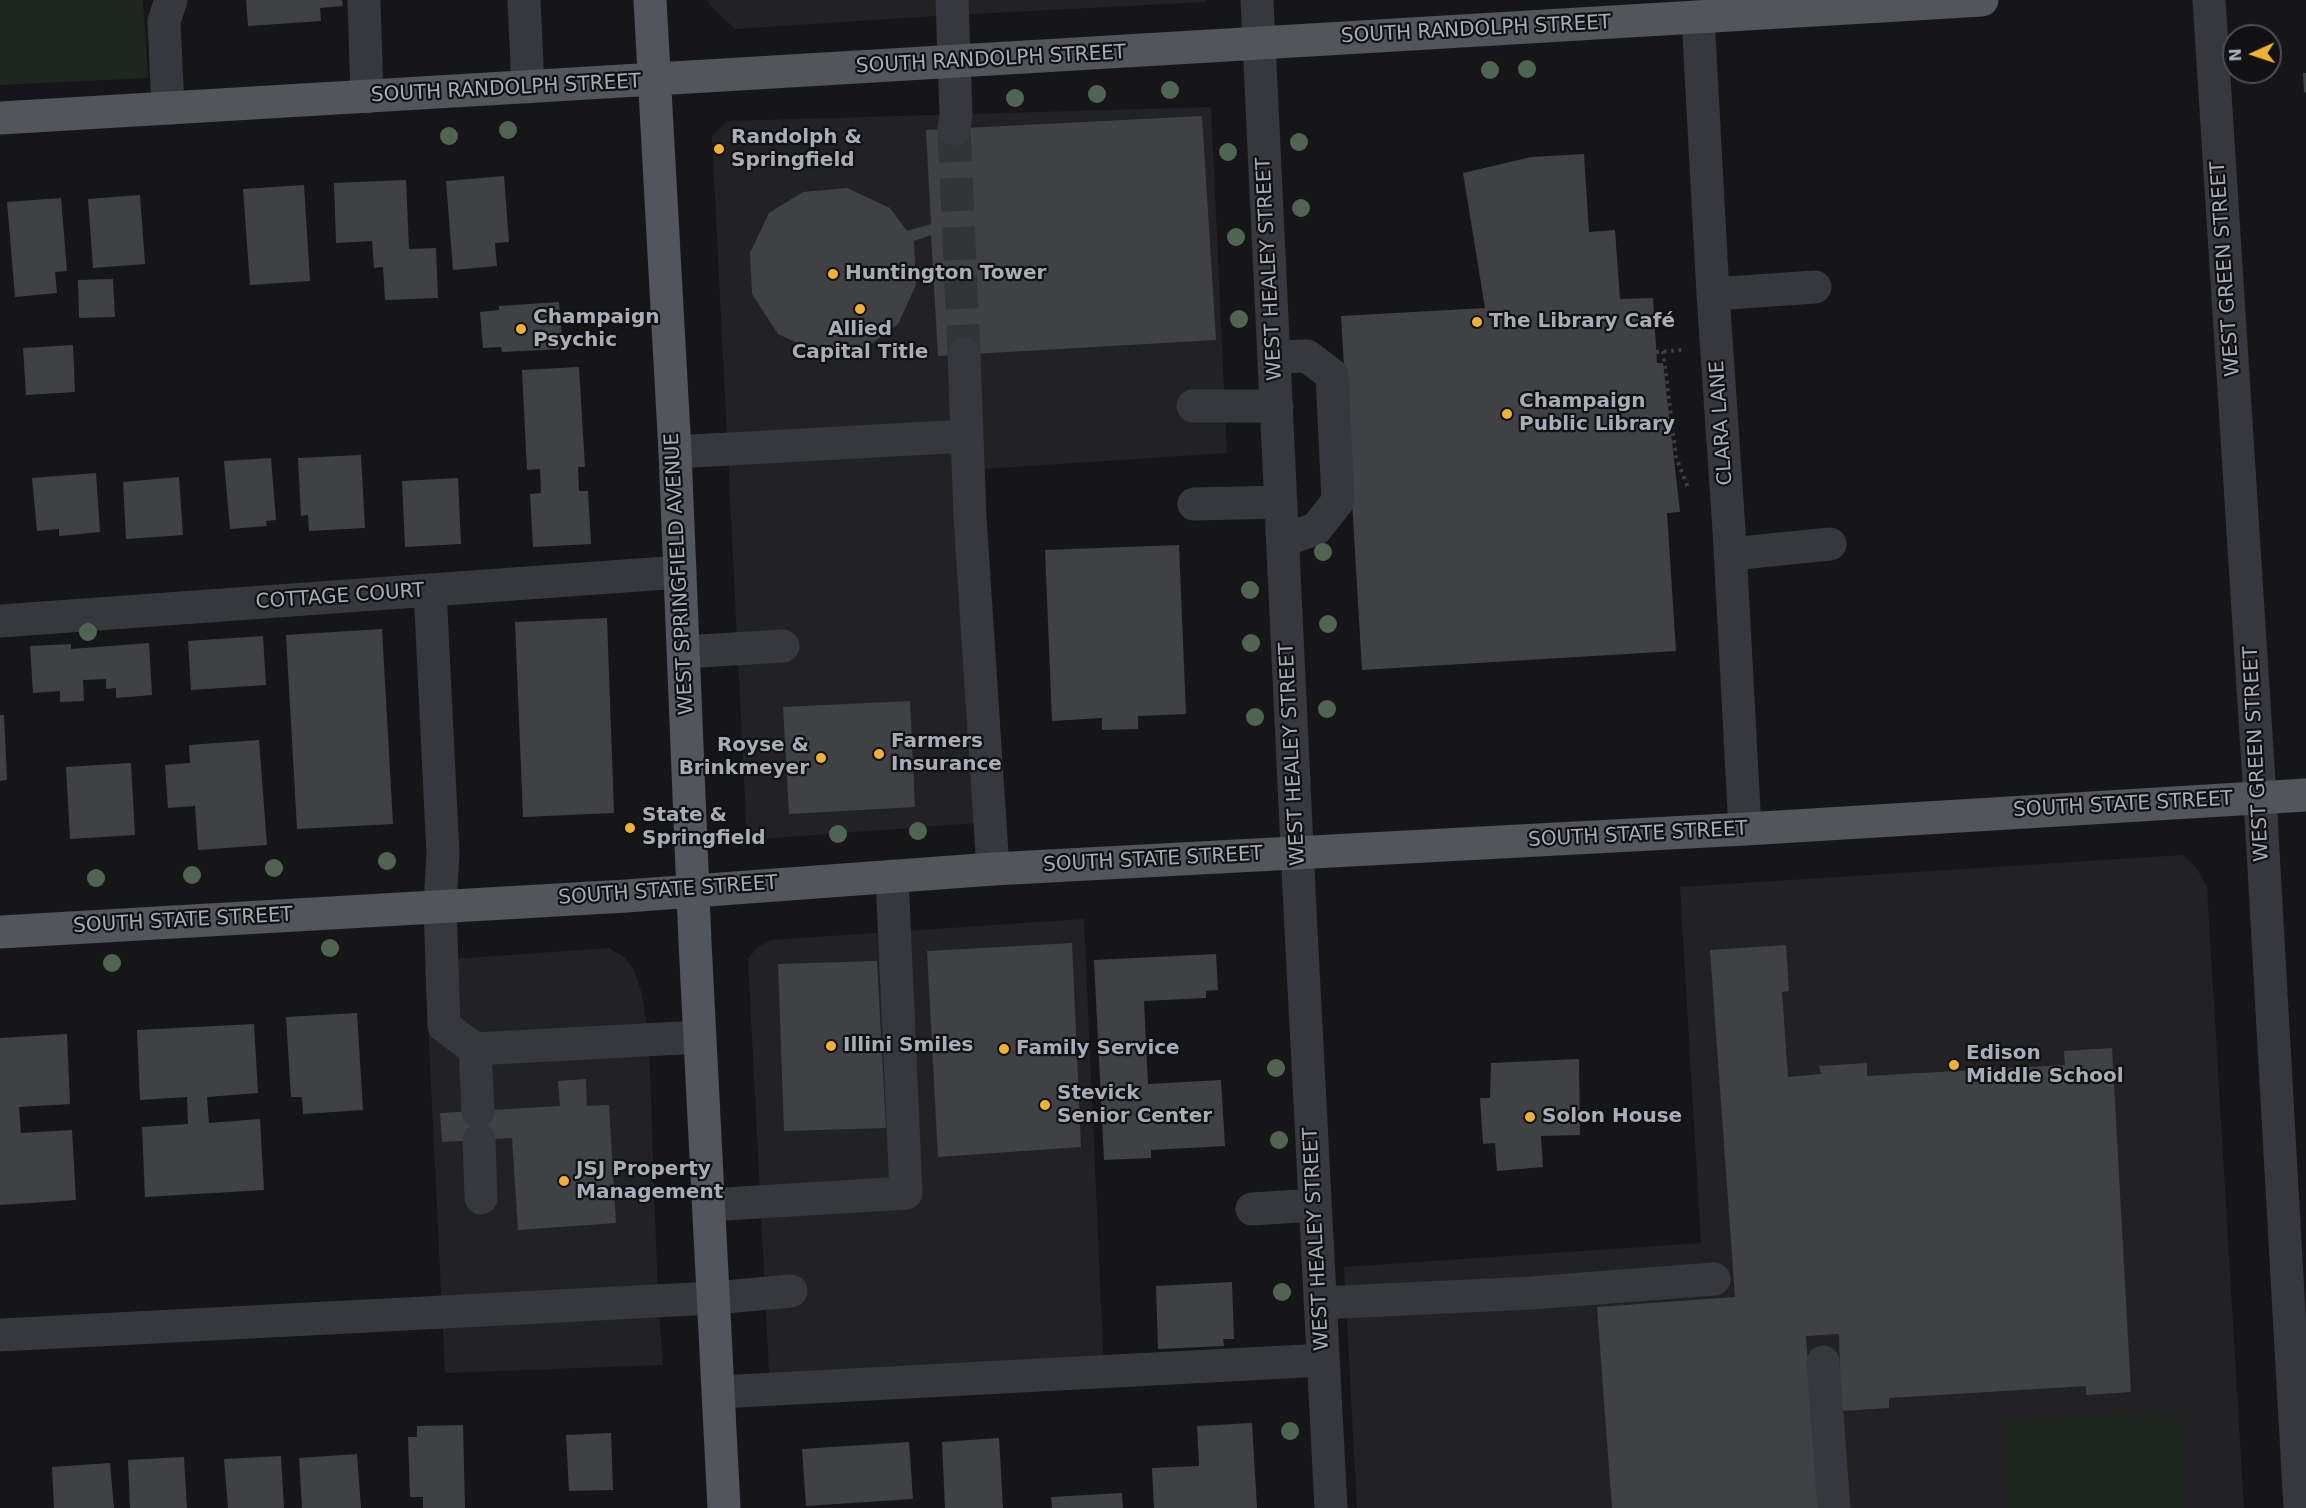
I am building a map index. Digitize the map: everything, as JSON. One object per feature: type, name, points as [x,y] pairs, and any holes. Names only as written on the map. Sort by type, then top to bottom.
[{"type":"main road","name":"WEST SPRINGFIELD AVENUE","points":[[650,0],[675,452],[693,890],[724,1508]]},
{"type":"main road","name":"SOUTH RANDOLPH STREET","points":[[0,118],[1698,17],[1738,7],[1982,0]]},
{"type":"main road","name":"SOUTH STATE STREET","points":[[0,932],[693,890],[993,869],[1745,829],[2306,795]]},
{"type":"street","points":[[168,108],[164,21],[171,0]]},
{"type":"street","points":[[364,0],[367,97]]},
{"type":"street","points":[[524,0],[528,87]]},
{"type":"street","points":[[952,0],[956,115],[954,129]]},
{"type":"street","name":"WEST HEALEY STREET","points":[[1257,0],[1331,1508]]},
{"type":"street","name":"WEST GREEN STREET","points":[[2209,0],[2260,797],[2300,1508]]},
{"type":"street","name":"CLARA LANE","points":[[1698,17],[1713,294],[1731,554],[1745,829]]},
{"type":"street","points":[[1713,294],[1815,287]]},
{"type":"street","points":[[964,354],[966,436],[993,869]]},
{"type":"street","points":[[1274,357],[1307,356],[1332,375],[1338,501],[1316,529],[1283,540]]},
{"type":"street","points":[[1193,406],[1277,406]]},
{"type":"street","points":[[675,452],[966,436]]},
{"type":"street","points":[[1194,504],[1281,502]]},
{"type":"street","points":[[1731,554],[1830,544]]},
{"type":"street","name":"COTTAGE COURT","points":[[0,621],[680,572]]},
{"type":"street","points":[[430,590],[443,854],[440,906],[444,1026],[475,1049],[700,1038]]},
{"type":"street","points":[[684,652],[783,646]]},
{"type":"street","points":[[709,1205],[906,1193],[891,876]]},
{"type":"street","points":[[475,1049],[481,1198]]},
{"type":"street","points":[[1252,1209],[1315,1205]]},
{"type":"street","points":[[1320,1303],[1531,1293],[1714,1280]]},
{"type":"street","points":[[0,1335],[713,1298],[791,1291]]},
{"type":"street","points":[[719,1392],[1323,1360]]},
{"type":"street","points":[[1823,1362],[1834,1508]]},
{"type":"path","points":[[1656,352],[1674,350]]},
{"type":"path","points":[[1663,351],[1676,456],[1688,488]]},
{"type":"shaded area","points":[[0,0],[143,0],[148,78],[0,85]]},
{"type":"shaded area","points":[[708,0],[1206,0],[1206,2],[735,29],[709,4]]},
{"type":"shaded area","points":[[1211,107],[1227,453],[968,470],[990,822],[747,840],[712,136],[727,121]]},
{"type":"shaded area","name":"Edison Middle School","points":[[2183,855],[2196,867],[2207,887],[2244,1508],[1357,1508],[1344,1267],[1701,1243],[1680,887]]},
{"type":"shaded area","points":[[1084,919],[1104,1371],[770,1390],[748,959],[758,947],[771,940]]},
{"type":"shaded area","points":[[609,948],[624,957],[634,970],[642,994],[649,1040],[658,1300],[663,1365],[445,1373],[425,961]]},
{"type":"shaded area","points":[[2180,1412],[2184,1508],[2007,1508],[2003,1421]]},
{"type":"building","points":[[246,0],[342,0],[343,6],[320,8],[321,21],[248,26]]},
{"type":"building","points":[[2303,73],[2306,73],[2306,92],[2304,93]]},
{"type":"building","points":[[1202,116],[1216,340],[938,356],[931,235],[914,241],[916,285],[898,324],[863,350],[818,353],[778,334],[752,294],[750,253],[769,213],[803,192],[847,188],[890,208],[907,231],[931,224],[926,130]]},
{"type":"building","name":"Champaign Public Library","points":[[1584,154],[1589,232],[1615,230],[1620,299],[1653,298],[1657,363],[1663,363],[1680,512],[1667,513],[1676,651],[1362,670],[1341,316],[1485,308],[1463,173],[1531,157]]},
{"type":"building","points":[[504,176],[509,242],[495,243],[497,266],[453,270],[446,181]]},
{"type":"building","points":[[406,180],[409,249],[436,248],[438,298],[385,300],[383,267],[374,268],[372,241],[336,243],[334,183]]},
{"type":"building","points":[[304,185],[310,281],[250,285],[243,189]]},
{"type":"building","points":[[140,195],[145,264],[93,268],[88,199]]},
{"type":"building","points":[[61,198],[67,271],[55,272],[57,293],[15,297],[7,202]]},
{"type":"building","points":[[113,279],[115,317],[79,318],[78,280]]},
{"type":"building","name":"Champaign Psychic","points":[[559,302],[563,349],[502,352],[501,347],[483,348],[480,312],[499,310],[499,306]]},
{"type":"building","points":[[73,345],[75,392],[26,395],[23,348]]},
{"type":"building","points":[[579,367],[585,467],[578,467],[579,491],[588,491],[591,544],[533,547],[530,494],[541,493],[540,469],[527,470],[522,370]]},
{"type":"building","points":[[361,455],[365,528],[309,531],[308,515],[301,516],[298,458]]},
{"type":"building","points":[[271,458],[276,520],[266,521],[267,526],[230,529],[224,461]]},
{"type":"building","points":[[96,473],[100,532],[59,536],[59,529],[37,531],[32,478]]},
{"type":"building","points":[[179,477],[183,535],[126,539],[123,482]]},
{"type":"building","points":[[458,478],[461,544],[405,547],[402,481]]},
{"type":"building","points":[[1179,545],[1186,714],[1138,716],[1138,729],[1102,730],[1102,718],[1052,721],[1045,550]]},
{"type":"building","points":[[607,618],[614,813],[523,817],[515,622]]},
{"type":"building","points":[[382,629],[393,824],[297,829],[286,635]]},
{"type":"building","points":[[263,636],[266,685],[191,690],[188,641]]},
{"type":"building","points":[[149,643],[152,695],[116,698],[116,688],[106,689],[106,679],[83,680],[84,701],[60,702],[60,691],[33,693],[30,646],[71,644],[71,649]]},
{"type":"building","points":[[910,701],[915,807],[789,814],[783,707]]},
{"type":"building","points":[[0,715],[4,715],[7,780],[0,781]]},
{"type":"building","points":[[259,740],[267,845],[198,850],[195,806],[168,808],[165,765],[190,763],[189,745]]},
{"type":"building","points":[[131,763],[135,835],[70,839],[66,767]]},
{"type":"building","name":"Family Service","points":[[1072,943],[1081,1147],[938,1157],[927,951]]},
{"type":"building","points":[[1786,945],[1789,991],[1782,992],[1788,1077],[1821,1074],[1819,1066],[1867,1063],[1867,1076],[2065,1065],[2064,1051],[2112,1048],[2131,1392],[2086,1395],[2086,1386],[1889,1398],[1889,1408],[1841,1411],[1839,1334],[1806,1336],[1818,1508],[1612,1508],[1597,1307],[1735,1297],[1710,950]]},
{"type":"building","points":[[1216,954],[1218,990],[1206,991],[1206,998],[1144,1001],[1148,1084],[1221,1080],[1225,1146],[1151,1150],[1151,1158],[1104,1160],[1094,960]]},
{"type":"building","name":"Illini Smiles","points":[[877,961],[886,1128],[784,1131],[778,964]]},
{"type":"building","points":[[357,1013],[363,1110],[303,1114],[302,1097],[291,1097],[286,1017]]},
{"type":"building","points":[[254,1024],[258,1093],[207,1097],[209,1123],[260,1119],[264,1190],[145,1197],[142,1127],[188,1124],[187,1097],[140,1100],[137,1030]]},
{"type":"building","points":[[67,1034],[70,1104],[19,1107],[21,1133],[72,1130],[76,1200],[0,1205],[0,1038]]},
{"type":"building","name":"Solon House","points":[[1579,1059],[1580,1135],[1541,1136],[1543,1167],[1497,1171],[1495,1143],[1483,1144],[1480,1098],[1490,1098],[1491,1063]]},
{"type":"building","name":"JSJ Property Management","points":[[586,1079],[587,1106],[609,1105],[616,1223],[518,1230],[512,1138],[442,1142],[440,1113],[560,1106],[558,1081]]},
{"type":"building","points":[[1232,1282],[1234,1339],[1223,1339],[1224,1346],[1158,1349],[1156,1286]]},
{"type":"building","points":[[1252,1423],[1257,1508],[1154,1508],[1152,1468],[1199,1466],[1197,1426]]},
{"type":"building","points":[[463,1425],[465,1508],[423,1508],[423,1497],[410,1497],[408,1437],[417,1437],[417,1426]]},
{"type":"building","points":[[611,1433],[613,1490],[569,1491],[566,1435]]},
{"type":"building","points":[[999,1438],[1003,1508],[945,1508],[942,1442]]},
{"type":"building","points":[[909,1442],[913,1499],[806,1506],[802,1449]]},
{"type":"building","points":[[357,1454],[361,1508],[302,1508],[299,1458]]},
{"type":"building","points":[[281,1456],[284,1508],[228,1508],[224,1459]]},
{"type":"building","points":[[184,1457],[187,1508],[130,1508],[128,1460]]},
{"type":"building","points":[[110,1463],[114,1508],[54,1508],[52,1467]]},
{"type":"building","points":[[1122,1493],[1123,1508],[1052,1508],[1051,1497]]},
{"type":"tunnel","points":[[954,129],[964,354]]},
{"type":"place","name":"Randolph & Springfield","points":[[719,149]]},
{"type":"place","name":"Huntington Tower","points":[[833,274]]},
{"type":"place","name":"Allied Capital Title","points":[[860,309]]},
{"type":"place","name":"The Library Café","points":[[1477,322]]},
{"type":"place","name":"Champaign Psychic","points":[[521,329]]},
{"type":"place","name":"Champaign Public Library","points":[[1507,414]]},
{"type":"place","name":"Farmers Insurance","points":[[879,754]]},
{"type":"place","name":"Royse & Brinkmeyer","points":[[821,758]]},
{"type":"place","name":"State & Springfield","points":[[630,828]]},
{"type":"place","name":"Illini Smiles","points":[[831,1046]]},
{"type":"place","name":"Family Service","points":[[1004,1049]]},
{"type":"place","name":"Edison Middle School","points":[[1954,1065]]},
{"type":"place","name":"Stevick Senior Center","points":[[1045,1105]]},
{"type":"place","name":"Solon House","points":[[1530,1117]]},
{"type":"place","name":"JSJ Property Management","points":[[564,1181]]}]
